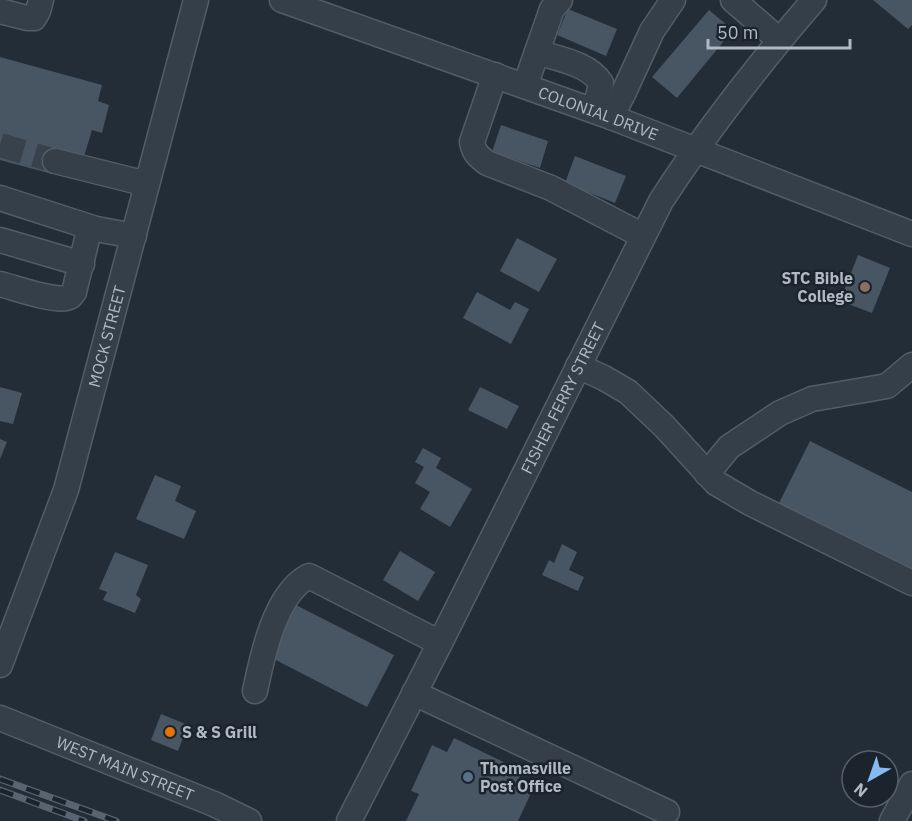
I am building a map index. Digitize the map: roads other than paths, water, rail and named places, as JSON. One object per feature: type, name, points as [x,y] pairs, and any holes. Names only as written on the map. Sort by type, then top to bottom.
[{"type":"street","points":[[0,11],[34,18],[41,0]]},
{"type":"street","name":"MOCK STREET","points":[[0,665],[66,490],[196,0]]},
{"type":"street","name":"COLONIAL DRIVE","points":[[282,0],[603,114],[912,234]]},
{"type":"street","points":[[525,86],[552,9],[560,0]]},
{"type":"street","points":[[603,114],[623,94],[652,31],[673,0]]},
{"type":"street","points":[[732,0],[779,40]]},
{"type":"street","name":"FISHER FERRY STREET","points":[[349,821],[661,201],[695,149],[779,40],[814,0]]},
{"type":"street","points":[[537,52],[583,67],[596,76],[600,83],[603,114]]},
{"type":"street","points":[[495,75],[472,142],[474,151],[479,157],[488,163],[551,188],[643,236]]},
{"type":"street","points":[[55,161],[147,184]]},
{"type":"street","points":[[0,198],[96,229],[134,236]]},
{"type":"street","points":[[0,284],[51,297],[70,296],[74,292],[88,236],[96,229]]},
{"type":"street","points":[[0,240],[82,264]]},
{"type":"street","points":[[707,474],[729,447],[780,413],[812,399],[887,386],[912,365]]},
{"type":"street","points":[[578,366],[628,392],[664,426],[716,483],[750,503],[912,583]]},
{"type":"street","points":[[255,691],[264,649],[274,621],[290,594],[302,579],[309,576],[440,643]]},
{"type":"street","points":[[414,693],[667,812]]},
{"type":"street","name":"WEST MAIN STREET","points":[[0,718],[214,804],[249,821]]},
{"type":"street","points":[[892,821],[912,784]]},
{"type":"tunnel","points":[[0,145],[55,161]]},
{"type":"railway","points":[[0,779],[116,821]]},
{"type":"railway","points":[[0,790],[84,821]]},
{"type":"place","name":"STC Bible College","points":[[865,287]]},
{"type":"place","name":"S & S Grill","points":[[170,732]]},
{"type":"place","name":"Thomasville Post Office","points":[[468,777]]}]
